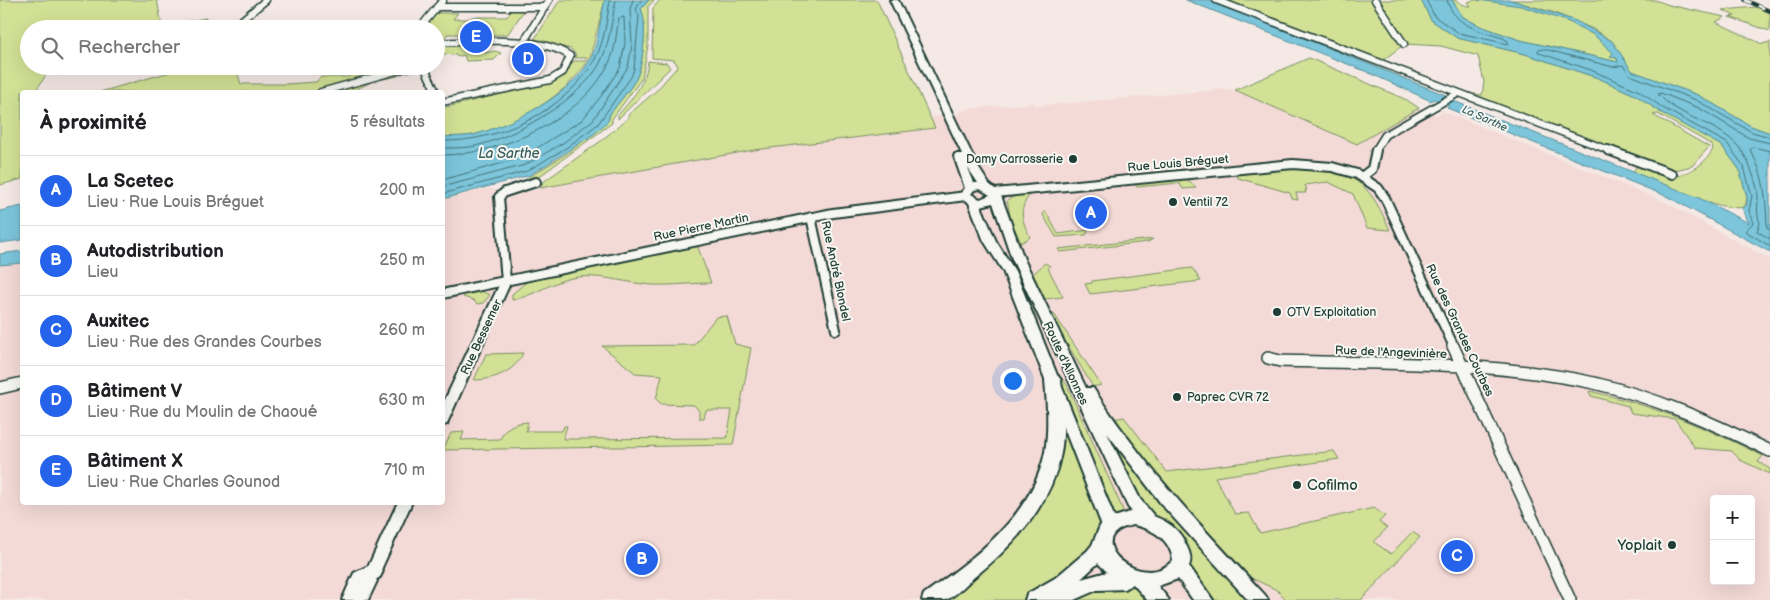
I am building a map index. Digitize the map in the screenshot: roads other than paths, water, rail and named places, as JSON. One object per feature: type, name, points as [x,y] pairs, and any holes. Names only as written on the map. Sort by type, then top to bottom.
[{"type":"main road","name":"Route d'Allonnes","points":[[885,0],[965,169],[970,195],[990,241],[1009,271],[1110,526]]},
{"type":"main road","name":"Route d'Allonnes","points":[[894,0],[973,167],[992,191],[1018,259],[1134,503],[1151,522]]},
{"type":"main road","points":[[992,191],[989,201],[970,195],[992,191]]},
{"type":"main road","points":[[1059,348],[1102,416],[1125,446],[1172,505],[1259,600]]},
{"type":"main road","points":[[931,600],[976,568],[1010,537],[1030,510],[1047,476],[1054,445],[1056,403],[1053,380]]},
{"type":"main road","points":[[1056,600],[1095,581],[1111,578],[1136,583],[1168,582],[1180,568],[1182,555],[1177,541],[1171,534],[1151,522],[1133,518],[1118,521],[1110,526],[1102,536],[1101,548],[1110,567],[1136,583],[1160,600]]},
{"type":"main road","points":[[1034,600],[1054,590],[1085,566],[1101,548]]},
{"type":"main road","points":[[1180,568],[1204,600]]},
{"type":"main road","points":[[351,600],[361,579],[374,569]]},
{"type":"street","points":[[242,20],[266,0]]},
{"type":"street","points":[[426,20],[444,0]]},
{"type":"street","points":[[523,43],[549,0]]},
{"type":"street","points":[[1216,0],[1454,96],[1672,174]]},
{"type":"street","points":[[1376,0],[1404,44]]},
{"type":"street","points":[[437,7],[545,7]]},
{"type":"street","points":[[445,43],[523,43],[562,50],[569,54],[570,60],[563,72],[550,80],[445,101]]},
{"type":"street","points":[[328,90],[382,75]]},
{"type":"street","points":[[428,75],[435,90]]},
{"type":"street","points":[[1363,176],[1372,169],[1378,142],[1385,135],[1454,96]]},
{"type":"street","name":"Rue Louis Bréguet","points":[[992,191],[1293,164],[1329,166],[1363,176]]},
{"type":"street","name":"Rue des Grandes Courbes","points":[[1363,176],[1374,183],[1382,192],[1570,600]]},
{"type":"street","points":[[506,281],[499,197],[505,192],[536,182]]},
{"type":"street","name":"Rue Pierre Martin","points":[[445,293],[811,217],[970,195]]},
{"type":"street","name":"Rue André Blondel","points":[[811,217],[836,330]]},
{"type":"street","name":"Rue Bessemer","points":[[445,414],[506,281]]},
{"type":"street","name":"Rue de l'Angevinière","points":[[1268,358],[1280,361],[1462,366],[1568,378],[1632,394],[1687,413],[1770,451]]},
{"type":"street","points":[[0,388],[20,383]]},
{"type":"street","points":[[360,600],[404,505]]},
{"type":"street","points":[[368,600],[376,579],[374,569]]},
{"type":"water","name":"La Sarthe","points":[[605,0],[649,0],[641,9],[644,34],[643,54],[639,73],[610,114],[608,121],[594,134],[530,175],[445,198],[445,137],[473,135],[505,124],[540,106],[572,83],[584,70],[592,56]]},
{"type":"water","name":"La Sarthe","points":[[1186,0],[1209,0],[1448,96],[1446,98],[1699,198],[1749,223],[1742,208],[1747,205],[1747,197],[1739,169],[1722,146],[1660,112],[1637,96],[1598,78],[1525,54],[1457,38],[1431,20],[1421,0],[1452,0],[1463,17],[1480,26],[1520,40],[1618,62],[1617,58],[1610,57],[1613,53],[1594,35],[1569,22],[1521,6],[1478,0],[1511,0],[1576,21],[1612,41],[1632,71],[1698,95],[1751,126],[1770,133],[1770,252],[1666,196],[1447,108],[1449,106],[1434,99],[1431,101],[1365,71]]},
{"type":"water","points":[[20,206],[20,240],[0,243],[0,211]]},
{"type":"water","points":[[20,251],[20,263],[0,265],[0,254]]},
{"type":"railway","points":[[1745,0],[1770,11]]},
{"type":"place","name":"Bâtiment X","points":[[476,37]]},
{"type":"place","name":"Bâtiment V","points":[[528,59]]},
{"type":"place","name":"Damy Carrosserie","points":[[1073,159]]},
{"type":"place","name":"Ventil 72","points":[[1173,202]]},
{"type":"place","name":"La Scetec","points":[[1091,213]]},
{"type":"place","name":"OTV Exploitation","points":[[1277,312]]},
{"type":"place","name":"Paprec CVR 72","points":[[1177,397]]},
{"type":"place","name":"Cofilmo","points":[[1297,485]]},
{"type":"place","name":"Yoplait","points":[[1672,545]]},
{"type":"place","name":"Auxitec","points":[[1457,556]]},
{"type":"place","name":"Autodistribution","points":[[642,559]]}]
